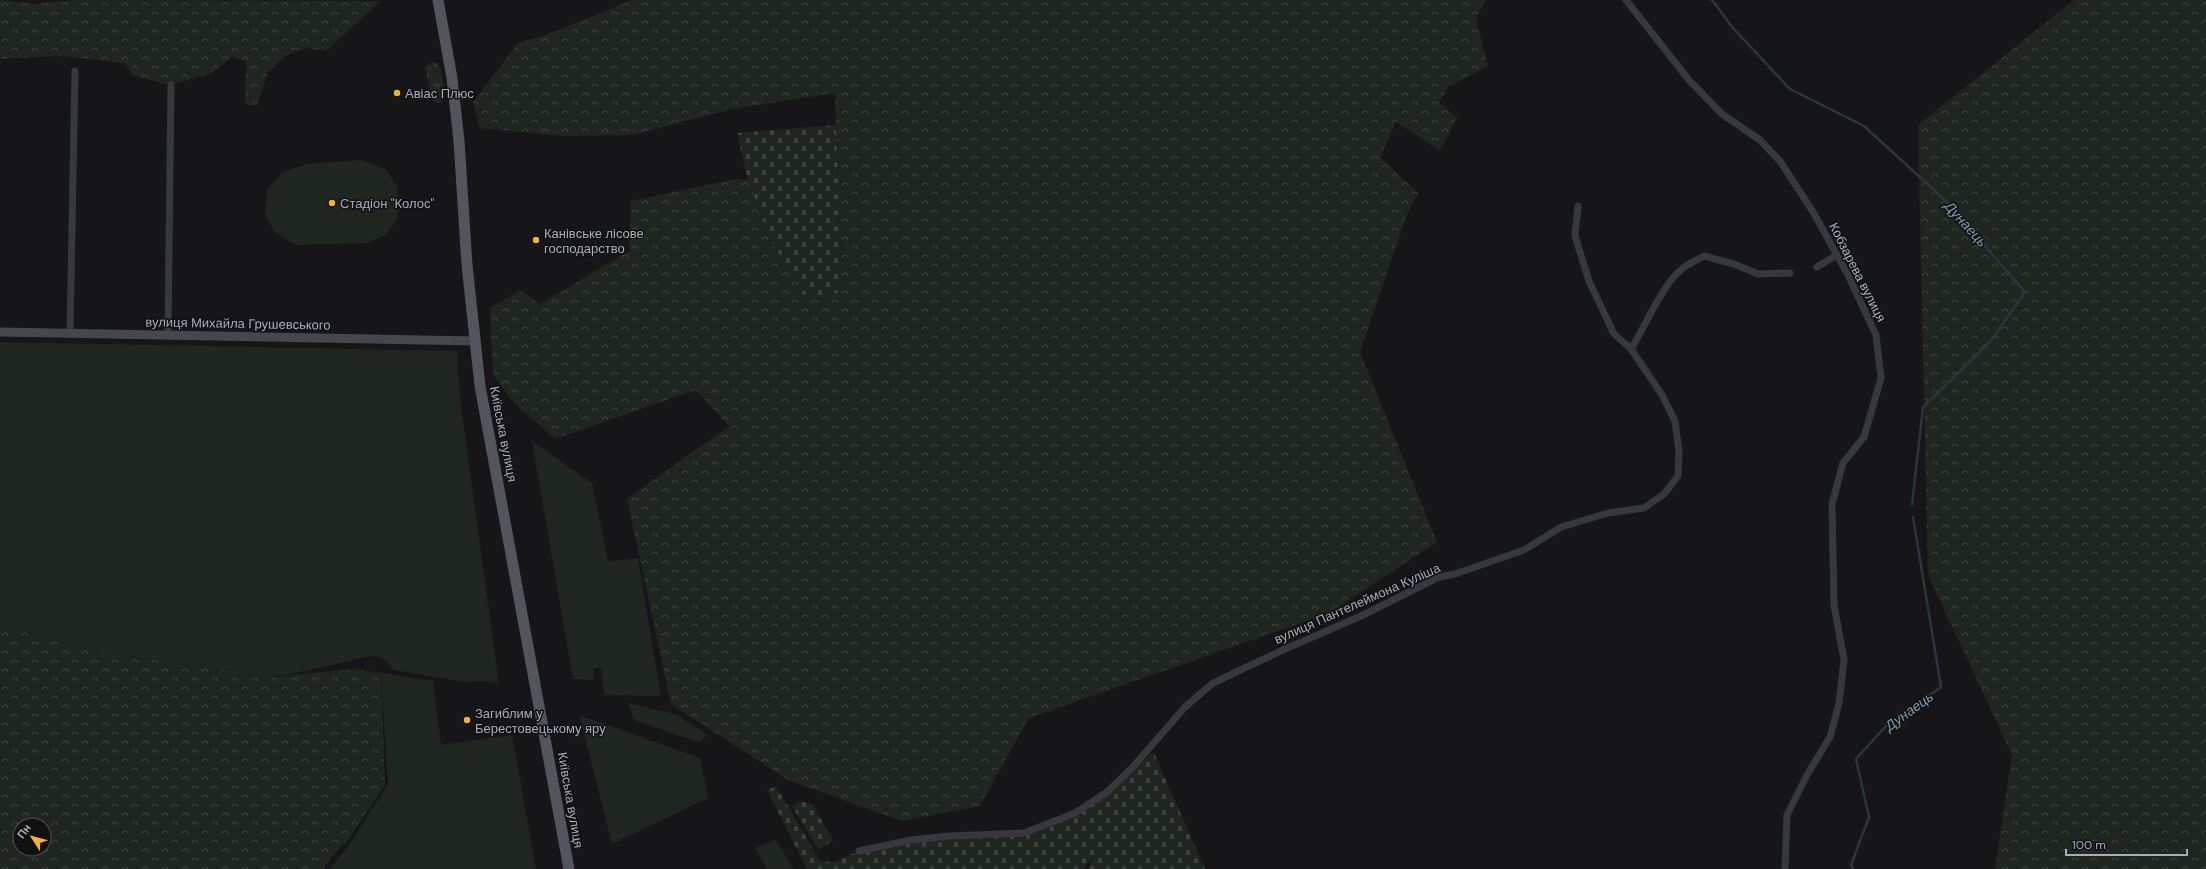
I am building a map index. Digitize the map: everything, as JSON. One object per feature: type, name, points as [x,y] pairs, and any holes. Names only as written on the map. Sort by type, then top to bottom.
[{"type":"main road","name":"Київська вулиця","points":[[438,0],[452,78],[459,141],[467,265],[480,386],[569,869]]},
{"type":"street","name":"Кобзарева вулиця","points":[[1626,0],[1689,80],[1722,114],[1760,140],[1780,161],[1813,212],[1837,255],[1876,335],[1881,378],[1864,437],[1843,463],[1832,504],[1834,605],[1844,660],[1839,703],[1830,737],[1807,776],[1787,815],[1785,869]]},
{"type":"street","points":[[70,333],[75,71]]},
{"type":"street","points":[[168,335],[171,85]]},
{"type":"street","name":"вулиця Пантелеймона Куліша","points":[[859,851],[911,840],[949,836],[1024,833],[1074,813],[1107,792],[1132,768],[1185,707],[1213,682],[1361,616],[1439,577],[1455,574],[1524,550],[1561,527],[1608,513],[1644,508],[1664,494],[1678,476],[1679,452],[1675,421],[1662,395],[1631,349],[1614,334],[1589,281],[1575,236],[1578,206]]},
{"type":"street","points":[[1817,267],[1837,255]]},
{"type":"street","points":[[1631,349],[1653,308],[1682,268],[1704,256],[1734,264],[1758,274],[1790,274]]},
{"type":"street","name":"вулиця Михайла Грушевського","points":[[0,332],[475,342]]},
{"type":"green space","points":[[0,0],[34,4],[74,0],[381,1],[326,51],[307,48],[285,56],[268,72],[257,106],[245,104],[246,61],[232,57],[212,73],[178,83],[165,84],[132,75],[125,63],[60,56],[0,59]]},
{"type":"green space","points":[[632,0],[1485,0],[1476,19],[1488,66],[1448,87],[1439,102],[1457,118],[1440,151],[1396,122],[1380,157],[1418,193],[1406,217],[1360,352],[1437,542],[1329,613],[1029,718],[980,806],[902,821],[788,780],[671,704],[627,499],[729,426],[696,390],[555,439],[515,404],[493,375],[490,308],[520,290],[540,304],[629,251],[631,201],[735,179],[748,180],[772,242],[842,292],[835,93],[732,109],[632,135],[562,136],[480,128],[473,102],[518,43],[546,35]]},
{"type":"green space","points":[[2074,0],[2206,0],[2206,869],[1995,869],[2012,755],[1928,575],[1918,125]]},
{"type":"green space","points":[[432,62],[437,63],[441,69],[445,98],[441,103],[436,103],[432,100],[425,67]]},
{"type":"green space","points":[[836,125],[842,292],[806,298],[772,242],[748,180],[737,133]]},
{"type":"green space","name":"Стадіон \"Колос\"","points":[[362,160],[386,170],[397,186],[398,218],[386,235],[367,243],[295,245],[275,232],[265,216],[267,189],[283,172],[307,164]]},
{"type":"green space","points":[[0,342],[457,351],[460,399],[499,684],[485,681],[465,682],[394,670],[386,661],[378,657],[370,656],[306,671],[271,677],[95,651],[9,627],[0,622]]},
{"type":"green space","points":[[532,441],[592,483],[608,561],[638,558],[661,696],[604,695],[601,667],[594,669],[594,680],[573,679]]},
{"type":"green space","points":[[0,622],[9,627],[95,651],[271,677],[353,669],[381,673],[385,785],[346,843],[339,848],[323,869],[0,869]]},
{"type":"green space","points":[[381,673],[433,681],[441,745],[512,735],[536,869],[329,869],[347,848],[388,784]]},
{"type":"green space","points":[[628,703],[675,714],[707,734],[701,743],[634,720]]},
{"type":"green space","points":[[579,715],[700,758],[708,798],[612,844]]},
{"type":"green space","points":[[1154,753],[1205,869],[1089,869],[1094,855],[1083,869],[807,869],[767,790],[776,786],[820,861],[833,862],[859,851],[911,840],[1024,833],[1075,813],[1107,792],[1132,768]]},
{"type":"green space","points":[[801,801],[813,805],[833,841],[818,849],[792,806]]},
{"type":"green space","points":[[776,840],[794,869],[767,869],[755,848]]},
{"type":"waterway","name":"Дунаець","points":[[1712,0],[1733,28],[1790,89],[1864,126],[1946,201],[2025,292],[1991,341],[1923,407],[1912,505]]},
{"type":"waterway","name":"Дунаець","points":[[1853,869],[1851,865],[1869,817],[1856,759],[1885,727],[1941,687],[1913,517]]},
{"type":"place","name":"Авіас Плюс","points":[[397,93]]},
{"type":"place","name":"Стадіон \"Колос\"","points":[[332,203]]},
{"type":"place","name":"Канівське лісове господарство","points":[[536,240]]},
{"type":"place","name":"Загиблим у Берестовецькому яру","points":[[467,720]]}]
